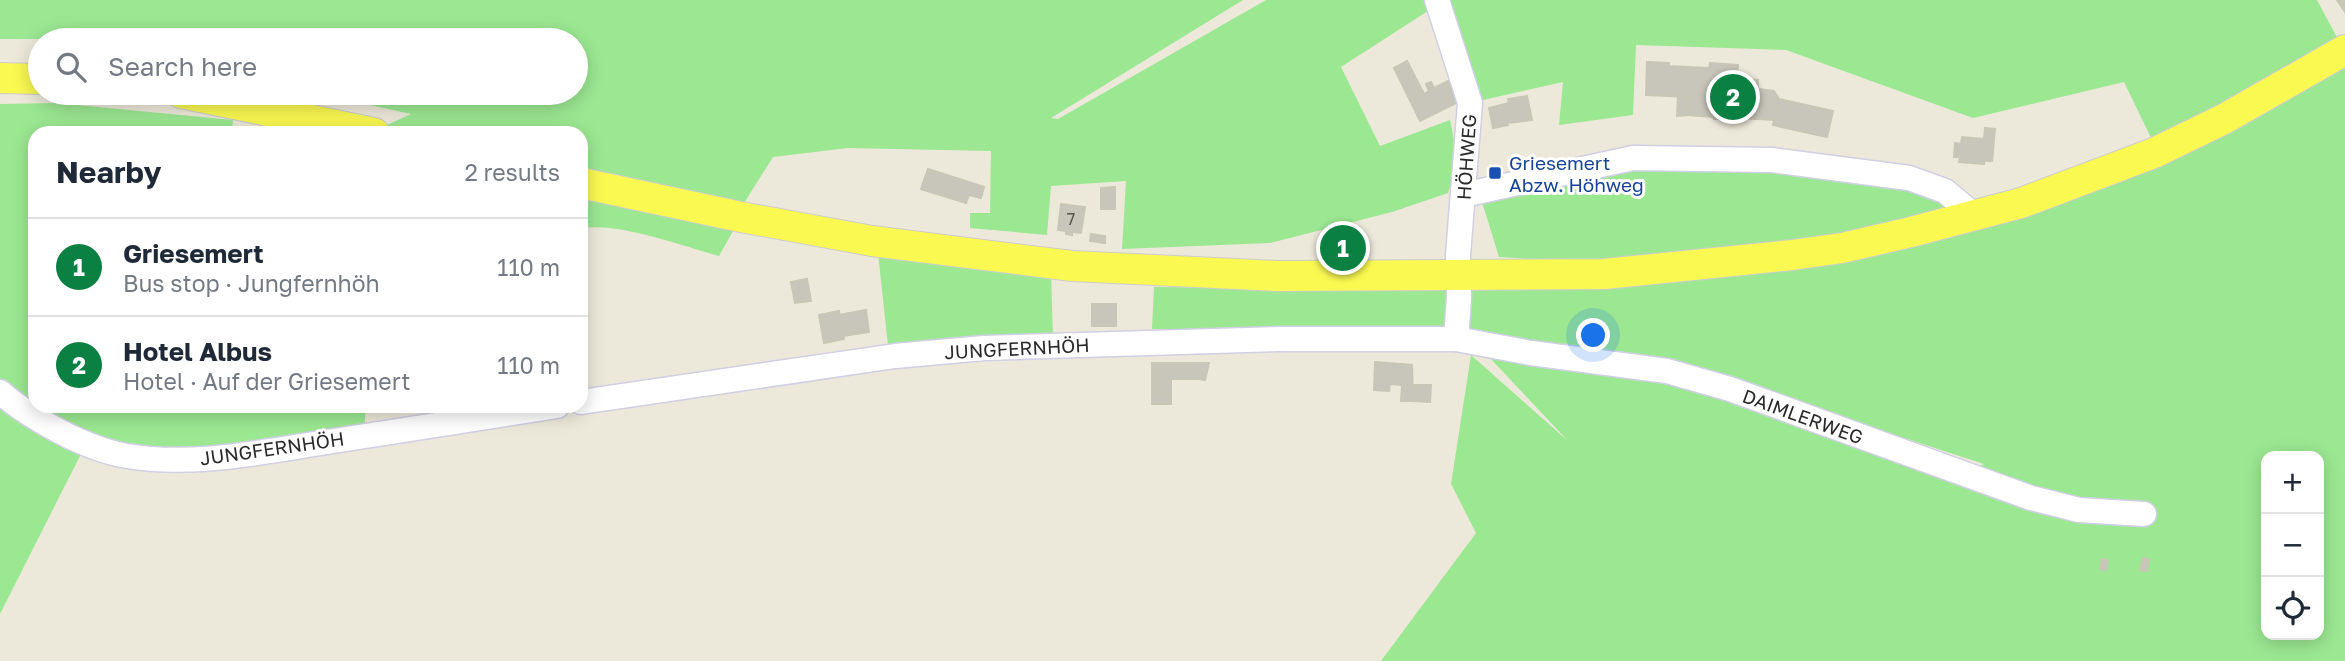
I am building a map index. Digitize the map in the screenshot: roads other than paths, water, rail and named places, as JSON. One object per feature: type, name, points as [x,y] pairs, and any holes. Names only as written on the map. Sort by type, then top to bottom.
[{"type":"main road","points":[[588,184],[872,241],[1072,266],[1278,276],[1604,274],[1792,255],[1842,247],[1975,216],[2088,179],[2154,153],[2224,119],[2345,50]]},
{"type":"main road","points":[[0,78],[28,79]]},
{"type":"main road","points":[[239,105],[340,126]]},
{"type":"street","name":"HÖHWEG","points":[[1437,0],[1470,103],[1456,340]]},
{"type":"street","points":[[1463,195],[1633,158],[1772,160],[1909,178],[1945,191],[1975,216]]},
{"type":"street","name":"JUNGFERNHÖH","points":[[588,401],[895,356],[984,348],[1280,339],[1456,340]]},
{"type":"street","name":"DAIMLERWEG","points":[[1456,340],[1667,371],[1730,389],[2031,498],[2079,510],[2144,514]]},
{"type":"street","name":"JUNGFERNHÖH","points":[[0,392],[28,412]]},
{"type":"street","name":"JUNGFERNHÖH","points":[[30,413],[89,444],[124,455],[162,460],[247,454],[512,413]]},
{"type":"place","name":"Hotel Albus","points":[[1733,97]]},
{"type":"place","name":"Griesemert Abzw. Höhweg","points":[[1495,173]]},
{"type":"place","name":"Griesemert","points":[[1343,248]]}]
